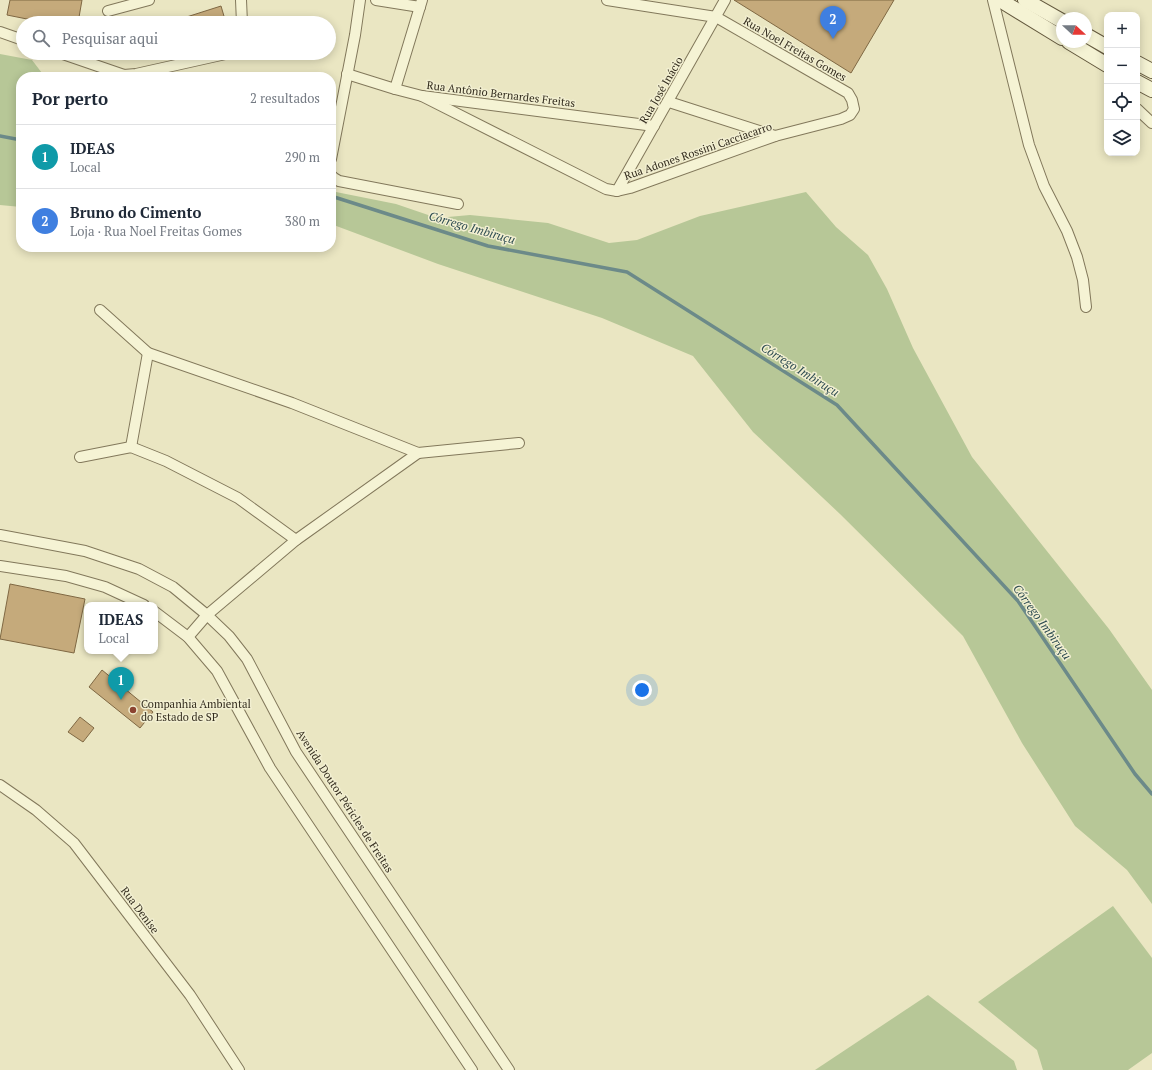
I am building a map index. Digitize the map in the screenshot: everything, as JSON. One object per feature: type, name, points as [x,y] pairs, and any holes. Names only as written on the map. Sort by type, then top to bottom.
[{"type":"street","points":[[108,11],[149,0]]},
{"type":"street","points":[[241,0],[242,16]]},
{"type":"street","points":[[336,132],[355,35],[360,0]]},
{"type":"street","points":[[376,0],[421,3],[395,89]]},
{"type":"street","points":[[607,0],[716,17]]},
{"type":"street","name":"Rua José Inácio","points":[[617,191],[669,102],[725,0]]},
{"type":"street","points":[[993,0],[1029,145],[1044,186],[1067,231],[1077,257],[1083,280],[1086,307]]},
{"type":"street","points":[[1000,0],[1056,34]]},
{"type":"street","points":[[1025,0],[1056,18]]},
{"type":"street","name":"Rua Noel Freitas Gomes","points":[[716,17],[848,93],[852,100],[854,109]]},
{"type":"street","points":[[0,32],[16,38]]},
{"type":"street","points":[[1092,38],[1104,45]]},
{"type":"street","points":[[1079,48],[1104,63]]},
{"type":"street","points":[[80,60],[115,72]]},
{"type":"street","points":[[145,72],[199,60]]},
{"type":"street","points":[[1140,65],[1152,71]]},
{"type":"street","name":"Rua Antônio Bernardes Freitas","points":[[347,74],[422,96],[654,126]]},
{"type":"street","points":[[1140,84],[1152,90]]},
{"type":"street","name":"Rua Adones Rossini Cacciacarro","points":[[422,96],[606,188],[617,191],[630,188],[776,136],[841,119],[850,115],[854,109]]},
{"type":"street","points":[[669,102],[776,136]]},
{"type":"street","points":[[1140,112],[1152,123]]},
{"type":"street","points":[[336,179],[458,204]]},
{"type":"street","points":[[100,310],[148,353],[292,403],[418,453],[519,443]]},
{"type":"street","points":[[131,447],[148,353]]},
{"type":"street","points":[[80,457],[131,447],[166,461],[238,498],[296,540]]},
{"type":"street","points":[[188,637],[207,615],[296,540],[418,453]]},
{"type":"street","name":"Avenida Doutor Péricles de Freitas","points":[[0,535],[85,551],[139,569],[173,587],[207,615],[229,636],[247,659],[296,752],[509,1070]]},
{"type":"street","points":[[0,566],[66,576],[105,587],[138,602]]},
{"type":"street","points":[[158,614],[188,637],[217,671],[270,768],[472,1070]]},
{"type":"street","name":"Rua Denise","points":[[0,785],[36,810],[74,844],[190,995],[239,1070]]},
{"type":"green space","points":[[0,54],[16,57],[16,60],[32,60],[41,72],[16,72],[16,207],[0,205]]},
{"type":"green space","points":[[336,192],[396,204],[437,218],[470,215],[548,223],[609,243],[637,240],[700,216],[806,192],[836,227],[868,255],[887,289],[913,348],[972,457],[1109,629],[1152,690],[1152,904],[1127,870],[1075,826],[1022,743],[963,636],[840,514],[753,432],[693,356],[602,318],[438,264],[336,226]]},
{"type":"green space","points":[[1113,906],[1152,958],[1152,1053],[1128,1070],[1043,1070],[1037,1050],[978,1002]]},
{"type":"green space","points":[[928,995],[1014,1061],[1017,1070],[815,1070]]},
{"type":"building","points":[[10,0],[82,0],[79,16],[16,17],[7,15]]},
{"type":"building","points":[[734,0],[894,0],[851,73]]},
{"type":"building","points":[[221,6],[224,16],[190,16]]},
{"type":"building","points":[[10,584],[85,599],[74,653],[0,639]]},
{"type":"building","points":[[102,670],[153,712],[140,728],[89,687]]},
{"type":"building","points":[[80,717],[94,728],[83,742],[68,732]]},
{"type":"waterway","name":"Córrego Imbiruçu","points":[[0,136],[16,139]]},
{"type":"waterway","name":"Córrego Imbiruçu","points":[[336,198],[488,246],[627,272],[837,405],[1018,601],[1135,774],[1152,794]]},
{"type":"place","name":"Bruno do Cimento","points":[[833,39]]},
{"type":"place","name":"IDEAS","points":[[121,700]]},
{"type":"place","name":"Companhia Ambiental do Estado de SP","points":[[133,710]]}]
